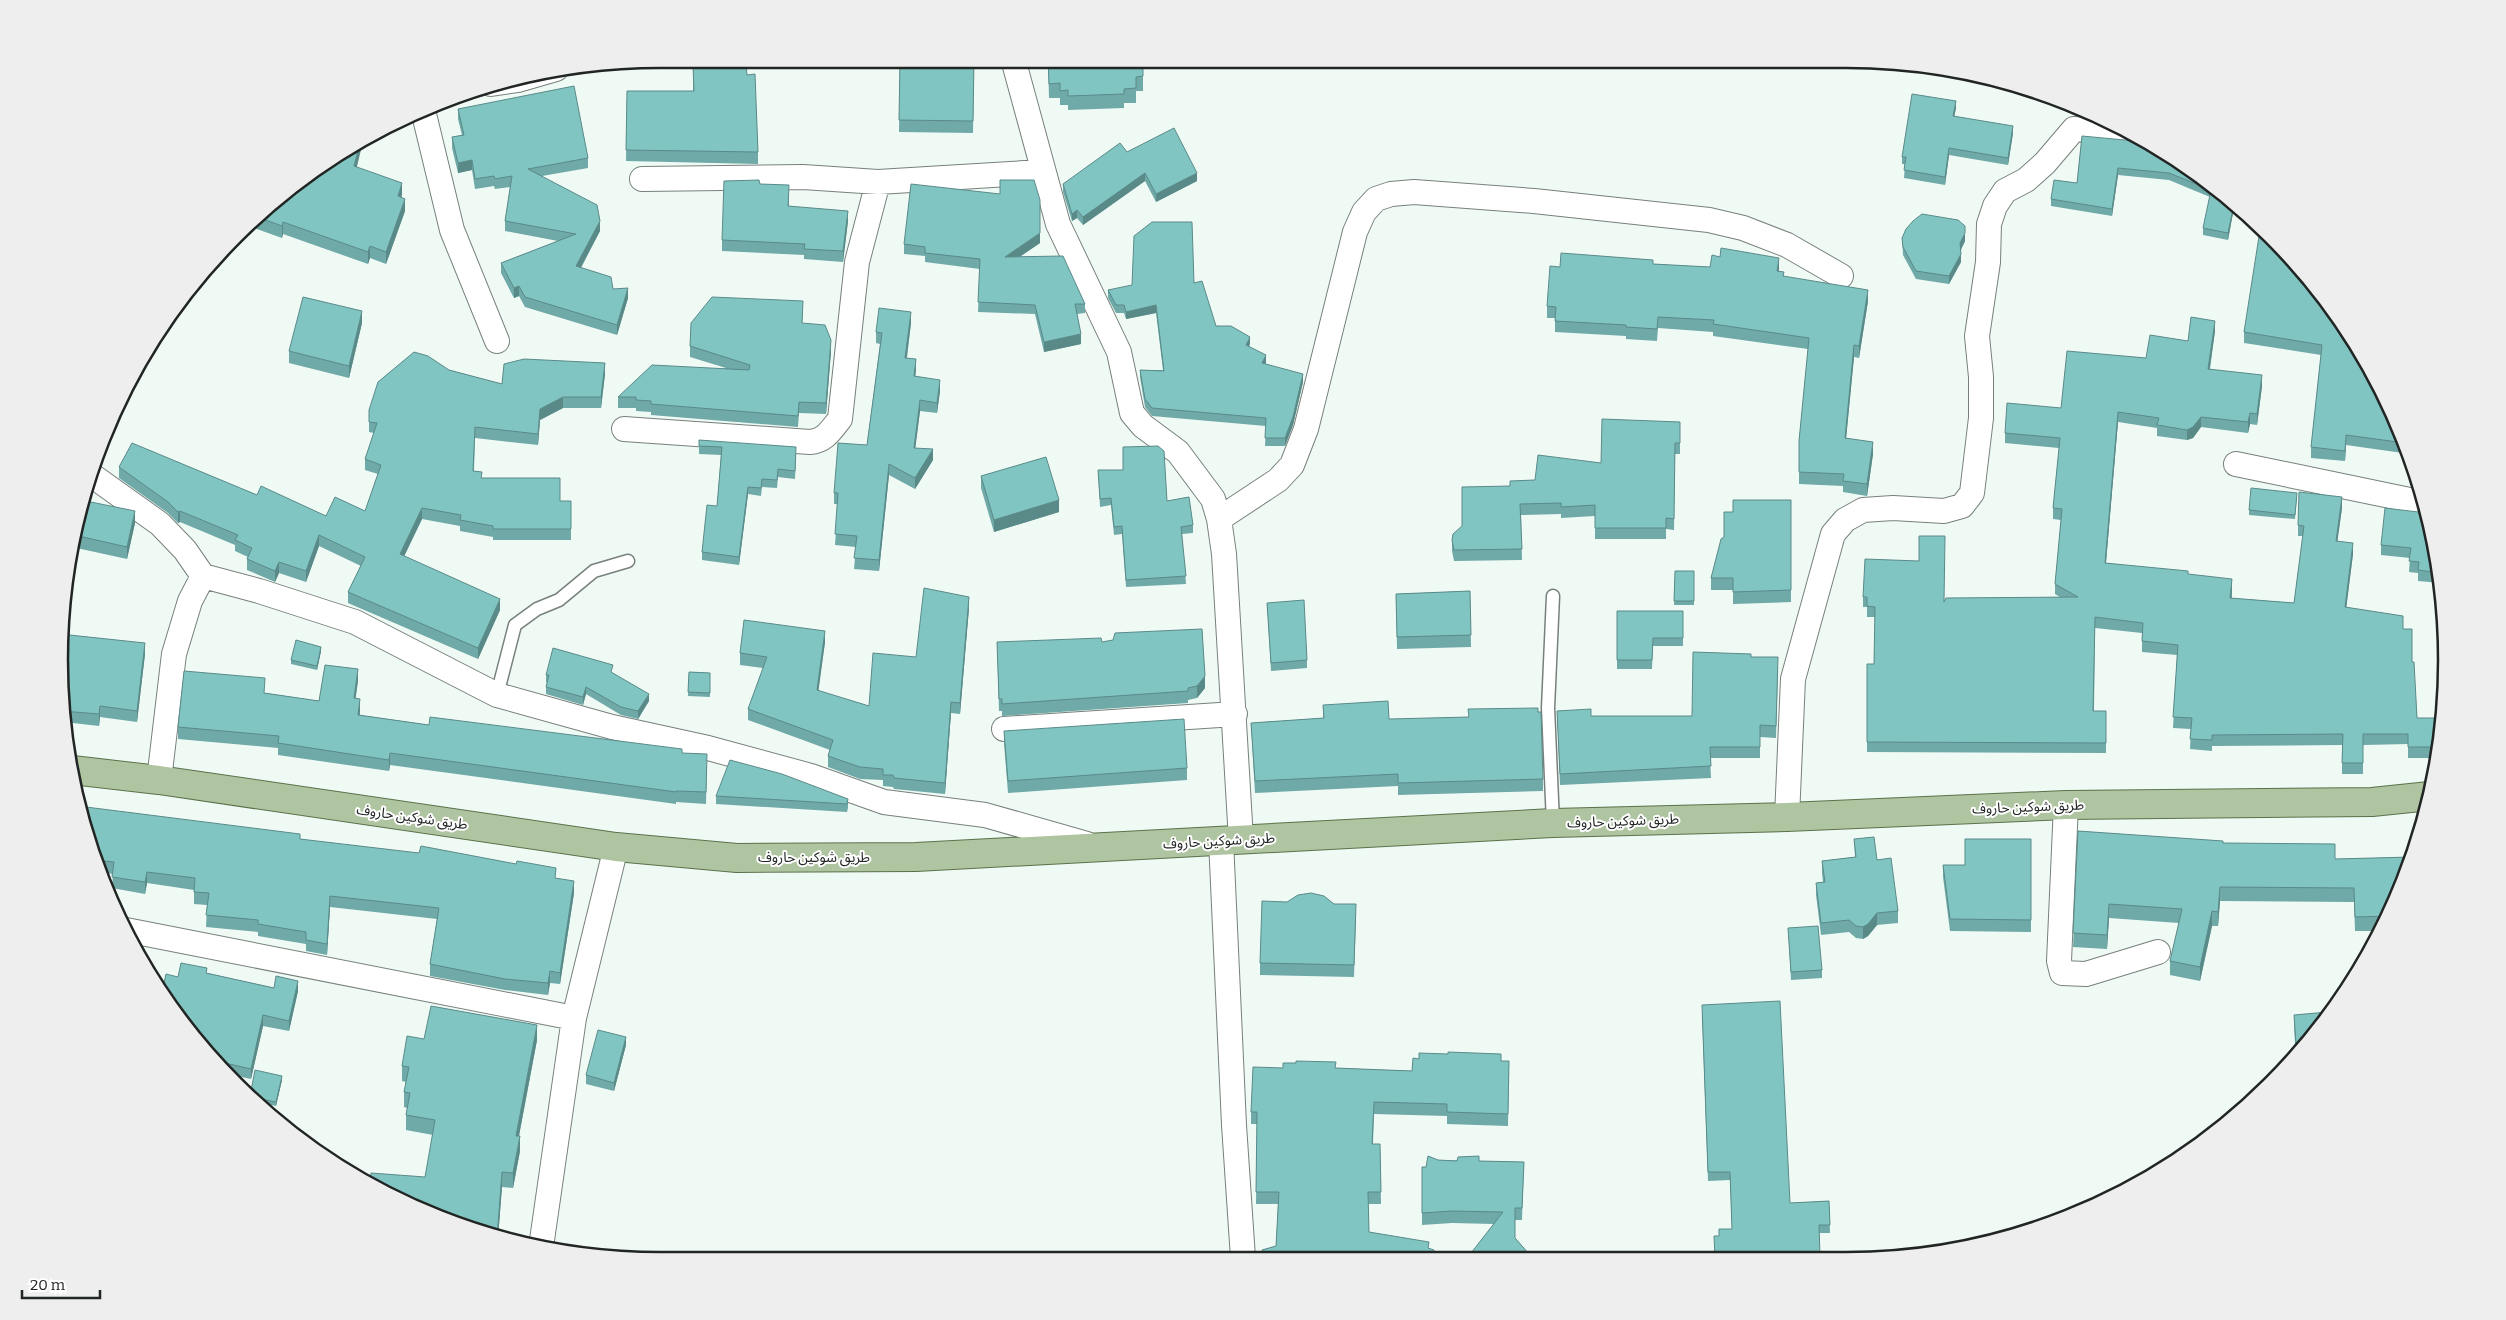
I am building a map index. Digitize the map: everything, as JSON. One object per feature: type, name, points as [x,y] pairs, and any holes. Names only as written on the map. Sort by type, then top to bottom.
[{"type":"main road","name":"طريق شوكين حاروف","points":[[78,771],[159,780],[616,847],[747,858],[916,857],[1552,823],[1787,817],[2066,805],[2372,802],[2422,797]]},
{"type":"main road","name":"طريق شوكين حاروف","points":[[2372,802],[2418,811]]},
{"type":"street","points":[[1016,68],[1032,125],[1042,172],[1058,224],[1119,352],[1132,413],[1143,426],[1178,452],[1214,499],[1219,519],[1235,714],[1231,840],[1234,1115],[1243,1252]]},
{"type":"street","points":[[425,117],[452,230],[497,341]]},
{"type":"street","points":[[1787,817],[1793,679],[1833,534],[1845,520],[1863,510],[1893,508],[1944,511],[1962,506],[1972,493],[1981,418],[1981,377],[1977,336],[1988,262],[1989,224],[1995,206],[2005,191],[2026,180],[2045,163],[2074,129],[2113,132]]},
{"type":"street","points":[[642,180],[803,177],[878,182],[1042,172]]},
{"type":"street","points":[[624,429],[810,442],[818,441],[827,435],[840,419],[857,262],[878,182]]},
{"type":"street","points":[[1219,519],[1278,480],[1292,465],[1306,429],[1355,232],[1364,212],[1376,199],[1391,194],[1414,192],[1534,201],[1709,220],[1743,228],[1787,245],[1841,276]]},
{"type":"street","points":[[2236,464],[2417,502]]},
{"type":"street","points":[[96,479],[160,524],[185,550],[203,576],[259,590],[355,622],[497,695],[612,727],[708,748],[811,776],[884,802],[984,816],[1095,846]]},
{"type":"street","points":[[159,780],[174,654],[190,601],[203,576]]},
{"type":"street","points":[[1004,729],[1235,714]]},
{"type":"street","points":[[2066,805],[2059,961],[2062,973],[2086,974],[2158,952]]},
{"type":"street","points":[[542,1240],[574,1018],[616,847]]},
{"type":"street","points":[[134,932],[574,1018]]},
{"type":"lane","points":[[497,695],[515,626],[537,610],[558,600],[594,571],[628,561]]},
{"type":"lane","points":[[1552,823],[1548,708],[1553,596]]},
{"type":"building","points":[[693,68],[746,68],[747,75],[755,74],[758,152],[626,150],[627,91],[694,91]]},
{"type":"building","points":[[900,68],[974,68],[973,121],[899,120]]},
{"type":"building","points":[[1048,68],[1143,68],[1143,76],[1136,77],[1136,88],[1124,89],[1124,94],[1068,96],[1068,90],[1060,91],[1060,83],[1049,84]]},
{"type":"building","points":[[574,86],[588,158],[528,169],[597,205],[600,221],[576,266],[611,277],[613,289],[628,288],[617,325],[525,297],[519,286],[514,288],[501,263],[576,234],[505,221],[512,176],[495,179],[494,176],[475,179],[472,160],[458,163],[452,137],[464,135],[458,109]]},
{"type":"building","points":[[1912,94],[1956,101],[1953,116],[2013,126],[2008,158],[1949,148],[1945,177],[1904,170],[1906,157],[1902,157]]},
{"type":"building","points":[[1174,128],[1197,173],[1156,194],[1145,173],[1083,217],[1077,210],[1072,214],[1063,184],[1120,143],[1127,152]]},
{"type":"building","points":[[2082,136],[2130,140],[2175,167],[2202,186],[2169,173],[2118,168],[2112,209],[2051,199],[2054,180],[2077,183]]},
{"type":"building","points":[[358,151],[354,166],[402,183],[398,196],[405,199],[386,252],[370,246],[368,252],[283,222],[282,226],[264,220],[299,190]]},
{"type":"building","points":[[759,180],[760,184],[789,185],[788,206],[848,211],[843,251],[804,249],[805,244],[722,240],[724,181]]},
{"type":"building","points":[[1000,180],[1034,180],[1040,200],[1040,233],[1005,257],[1063,256],[1085,304],[1075,304],[1081,334],[1044,342],[1035,305],[978,302],[980,259],[925,253],[925,247],[904,244],[911,184],[1000,194]]},
{"type":"building","points":[[2210,193],[2232,211],[2228,233],[2203,228]]},
{"type":"building","points":[[1922,214],[1958,220],[1965,226],[1965,233],[1960,243],[1961,254],[1949,276],[1916,271],[1903,247],[1902,238],[1906,229]]},
{"type":"building","points":[[1152,222],[1192,222],[1194,283],[1202,281],[1216,326],[1231,326],[1250,337],[1246,345],[1266,355],[1262,363],[1303,374],[1293,417],[1285,438],[1265,438],[1266,418],[1152,408],[1145,399],[1140,370],[1164,371],[1156,305],[1126,312],[1124,305],[1116,305],[1108,290],[1132,285],[1134,236]]},
{"type":"building","points":[[2259,236],[2291,269],[2339,331],[2377,398],[2396,442],[2346,435],[2345,451],[2311,447],[2322,345],[2244,332]]},
{"type":"building","points":[[1721,248],[1779,258],[1777,271],[1784,272],[1783,276],[1868,290],[1859,346],[1854,345],[1845,438],[1873,442],[1867,484],[1843,481],[1844,474],[1799,472],[1799,441],[1809,338],[1713,324],[1714,320],[1658,317],[1657,329],[1626,327],[1626,325],[1555,321],[1556,307],[1547,306],[1550,266],[1560,267],[1561,253],[1653,260],[1653,264],[1710,267],[1712,255],[1720,257]]},
{"type":"building","points":[[303,297],[362,311],[349,366],[289,351]]},
{"type":"building","points":[[712,297],[803,301],[802,323],[825,325],[831,340],[826,403],[799,402],[798,416],[651,404],[651,401],[636,400],[636,397],[618,397],[652,365],[749,370],[750,365],[690,346],[691,323]]},
{"type":"building","points":[[879,308],[911,312],[905,358],[916,359],[914,376],[940,380],[937,403],[920,400],[914,448],[933,449],[915,478],[889,464],[879,560],[854,558],[857,536],[835,534],[838,493],[834,493],[838,443],[867,445],[882,333],[876,332]]},
{"type":"building","points":[[2191,317],[2215,321],[2208,369],[2262,375],[2257,414],[2250,413],[2248,422],[2201,417],[2193,427],[2187,430],[2157,425],[2159,418],[2118,412],[2105,563],[2188,571],[2188,574],[2232,579],[2230,598],[2294,603],[2304,526],[2298,525],[2299,492],[2342,497],[2336,541],[2353,543],[2345,607],[2403,616],[2403,629],[2412,629],[2412,662],[2414,662],[2417,718],[2435,718],[2431,747],[2408,747],[2408,734],[2363,734],[2363,763],[2342,763],[2343,734],[2212,735],[2212,740],[2190,739],[2192,718],[2173,717],[2178,645],[2142,641],[2143,623],[2095,617],[2093,711],[2106,711],[2106,743],[1867,742],[1867,664],[1874,664],[1875,607],[1867,606],[1867,597],[1863,597],[1865,559],[1919,561],[1919,536],[1945,536],[1944,602],[1946,598],[2078,597],[2055,584],[2062,509],[2053,508],[2060,438],[2005,433],[2007,403],[2061,408],[2067,351],[2146,358],[2150,335],[2188,341]]},
{"type":"building","points":[[414,352],[428,356],[449,370],[502,384],[504,364],[524,359],[605,363],[601,397],[563,397],[540,409],[538,434],[475,427],[473,471],[482,472],[481,478],[560,478],[560,501],[571,501],[571,529],[493,529],[493,526],[460,520],[461,515],[422,508],[400,554],[500,599],[478,648],[348,592],[365,557],[319,535],[306,571],[279,562],[275,571],[247,559],[252,548],[235,540],[238,535],[180,511],[178,512],[168,502],[119,467],[132,443],[257,495],[261,486],[326,516],[335,497],[365,511],[381,465],[365,459],[377,423],[369,422],[369,410],[378,382]]},
{"type":"building","points":[[1602,419],[1680,422],[1680,443],[1675,443],[1674,519],[1666,518],[1666,528],[1595,528],[1595,505],[1561,507],[1561,503],[1520,504],[1522,549],[1454,550],[1453,534],[1462,526],[1462,487],[1510,486],[1510,481],[1535,480],[1538,455],[1601,463]]},
{"type":"building","points":[[699,440],[796,447],[795,471],[778,469],[777,480],[762,479],[761,488],[748,487],[739,557],[702,552],[707,505],[717,506],[722,447],[699,446]]},
{"type":"building","points":[[1158,446],[1164,451],[1167,501],[1189,497],[1193,525],[1181,527],[1186,576],[1126,580],[1122,526],[1114,527],[1111,498],[1100,499],[1098,470],[1123,470],[1123,447]]},
{"type":"building","points":[[1046,457],[1059,500],[994,520],[981,476]]},
{"type":"building","points":[[2251,488],[2297,493],[2295,515],[2249,510]]},
{"type":"building","points":[[1733,500],[1791,500],[1791,590],[1733,592],[1733,578],[1711,578],[1721,539],[1724,537],[1724,512],[1733,512]]},
{"type":"building","points":[[90,502],[135,511],[127,547],[81,537]]},
{"type":"building","points":[[2385,508],[2418,512],[2418,509],[2431,572],[2418,570],[2419,562],[2409,561],[2411,548],[2381,545]]},
{"type":"building","points":[[1675,571],[1694,571],[1694,601],[1674,601]]},
{"type":"building","points":[[924,588],[969,597],[960,703],[951,702],[945,783],[894,778],[893,775],[883,775],[883,769],[860,767],[828,756],[833,740],[748,709],[767,657],[740,653],[744,620],[825,631],[817,690],[869,706],[873,653],[916,657]]},
{"type":"building","points":[[1470,591],[1471,635],[1397,637],[1396,594]]},
{"type":"building","points":[[1304,600],[1307,660],[1271,663],[1267,603]]},
{"type":"building","points":[[1617,611],[1683,611],[1683,638],[1653,638],[1652,660],[1617,660]]},
{"type":"building","points":[[1202,629],[1205,676],[1197,686],[1188,688],[1188,691],[1002,704],[1002,699],[999,699],[997,642],[1101,638],[1102,642],[1113,640],[1115,633]]},
{"type":"building","points":[[69,635],[145,643],[137,711],[100,706],[99,714],[70,712]]},
{"type":"building","points":[[296,640],[321,647],[317,666],[291,660]]},
{"type":"building","points":[[553,648],[613,665],[611,672],[649,694],[638,711],[621,707],[586,687],[583,697],[546,687],[549,675],[546,675]]},
{"type":"building","points":[[1693,652],[1751,654],[1751,657],[1778,657],[1776,726],[1760,725],[1760,747],[1710,747],[1711,766],[1560,774],[1557,711],[1591,709],[1591,716],[1692,716]]},
{"type":"building","points":[[325,665],[358,669],[354,698],[360,699],[358,715],[429,725],[430,717],[682,749],[682,753],[707,754],[706,792],[676,792],[390,753],[389,760],[278,743],[279,736],[178,727],[184,671],[265,678],[264,693],[319,701]]},
{"type":"building","points":[[689,672],[710,673],[710,693],[688,692]]},
{"type":"building","points":[[1388,701],[1389,719],[1469,717],[1468,709],[1538,708],[1538,712],[1541,712],[1543,779],[1398,783],[1398,774],[1255,781],[1251,723],[1324,718],[1323,705]]},
{"type":"building","points":[[1184,719],[1187,768],[1008,781],[1004,731]]},
{"type":"building","points":[[730,760],[782,774],[848,799],[847,804],[716,796]]},
{"type":"building","points":[[87,807],[300,834],[300,839],[419,853],[421,846],[516,864],[517,861],[556,868],[555,878],[574,881],[560,973],[550,971],[548,983],[505,979],[430,964],[439,908],[330,896],[327,944],[306,940],[306,932],[258,924],[258,920],[206,915],[209,893],[194,892],[195,878],[147,872],[145,882],[112,877],[114,862],[103,861]]},
{"type":"building","points":[[2078,831],[2223,841],[2223,843],[2335,844],[2335,859],[2404,857],[2380,916],[2355,917],[2354,888],[2220,887],[2218,912],[2212,911],[2200,967],[2170,961],[2182,909],[2109,904],[2107,935],[2073,933]]},
{"type":"building","points":[[1874,837],[1877,860],[1891,858],[1898,911],[1877,913],[1863,927],[1856,926],[1849,920],[1821,923],[1816,883],[1825,882],[1822,861],[1856,857],[1854,839]]},
{"type":"building","points":[[1965,839],[2031,839],[2031,920],[1950,919],[1943,865],[1965,865]]},
{"type":"building","points":[[1311,893],[1324,896],[1334,904],[1356,904],[1354,965],[1260,963],[1262,901],[1287,902],[1298,895]]},
{"type":"building","points":[[1818,926],[1822,970],[1791,972],[1788,928]]},
{"type":"building","points":[[181,963],[207,968],[206,973],[274,988],[276,976],[298,981],[289,1021],[263,1015],[251,1069],[226,1063],[190,1021],[164,984],[166,974],[178,977]]},
{"type":"building","points":[[1780,1001],[1790,1203],[1829,1201],[1830,1225],[1819,1225],[1820,1252],[1715,1252],[1714,1236],[1719,1236],[1719,1229],[1732,1229],[1730,1172],[1708,1172],[1702,1005]]},
{"type":"building","points":[[431,1006],[537,1025],[516,1136],[520,1136],[513,1173],[502,1172],[498,1229],[433,1207],[371,1177],[371,1173],[425,1177],[435,1120],[406,1115],[410,1093],[404,1092],[409,1067],[402,1066],[407,1036],[424,1039]]},
{"type":"building","points":[[2322,1013],[2296,1045],[2294,1015]]},
{"type":"building","points":[[598,1030],[626,1037],[614,1083],[586,1075]]},
{"type":"building","points":[[1448,1052],[1501,1054],[1501,1061],[1509,1061],[1508,1114],[1447,1112],[1447,1104],[1374,1102],[1372,1144],[1380,1144],[1381,1192],[1368,1192],[1369,1232],[1429,1242],[1428,1248],[1434,1250],[1434,1252],[1263,1252],[1262,1250],[1276,1246],[1279,1192],[1256,1192],[1257,1112],[1251,1112],[1253,1067],[1283,1068],[1283,1063],[1296,1063],[1296,1061],[1336,1062],[1335,1068],[1412,1071],[1413,1058],[1419,1059],[1419,1053],[1448,1054]]},
{"type":"building","points":[[255,1070],[282,1076],[276,1102],[263,1099],[251,1089]]},
{"type":"building","points":[[1428,1156],[1438,1160],[1457,1161],[1458,1157],[1479,1156],[1479,1161],[1524,1162],[1522,1208],[1515,1208],[1515,1238],[1527,1252],[1472,1252],[1503,1212],[1452,1211],[1422,1213],[1422,1167],[1426,1167]]}]
